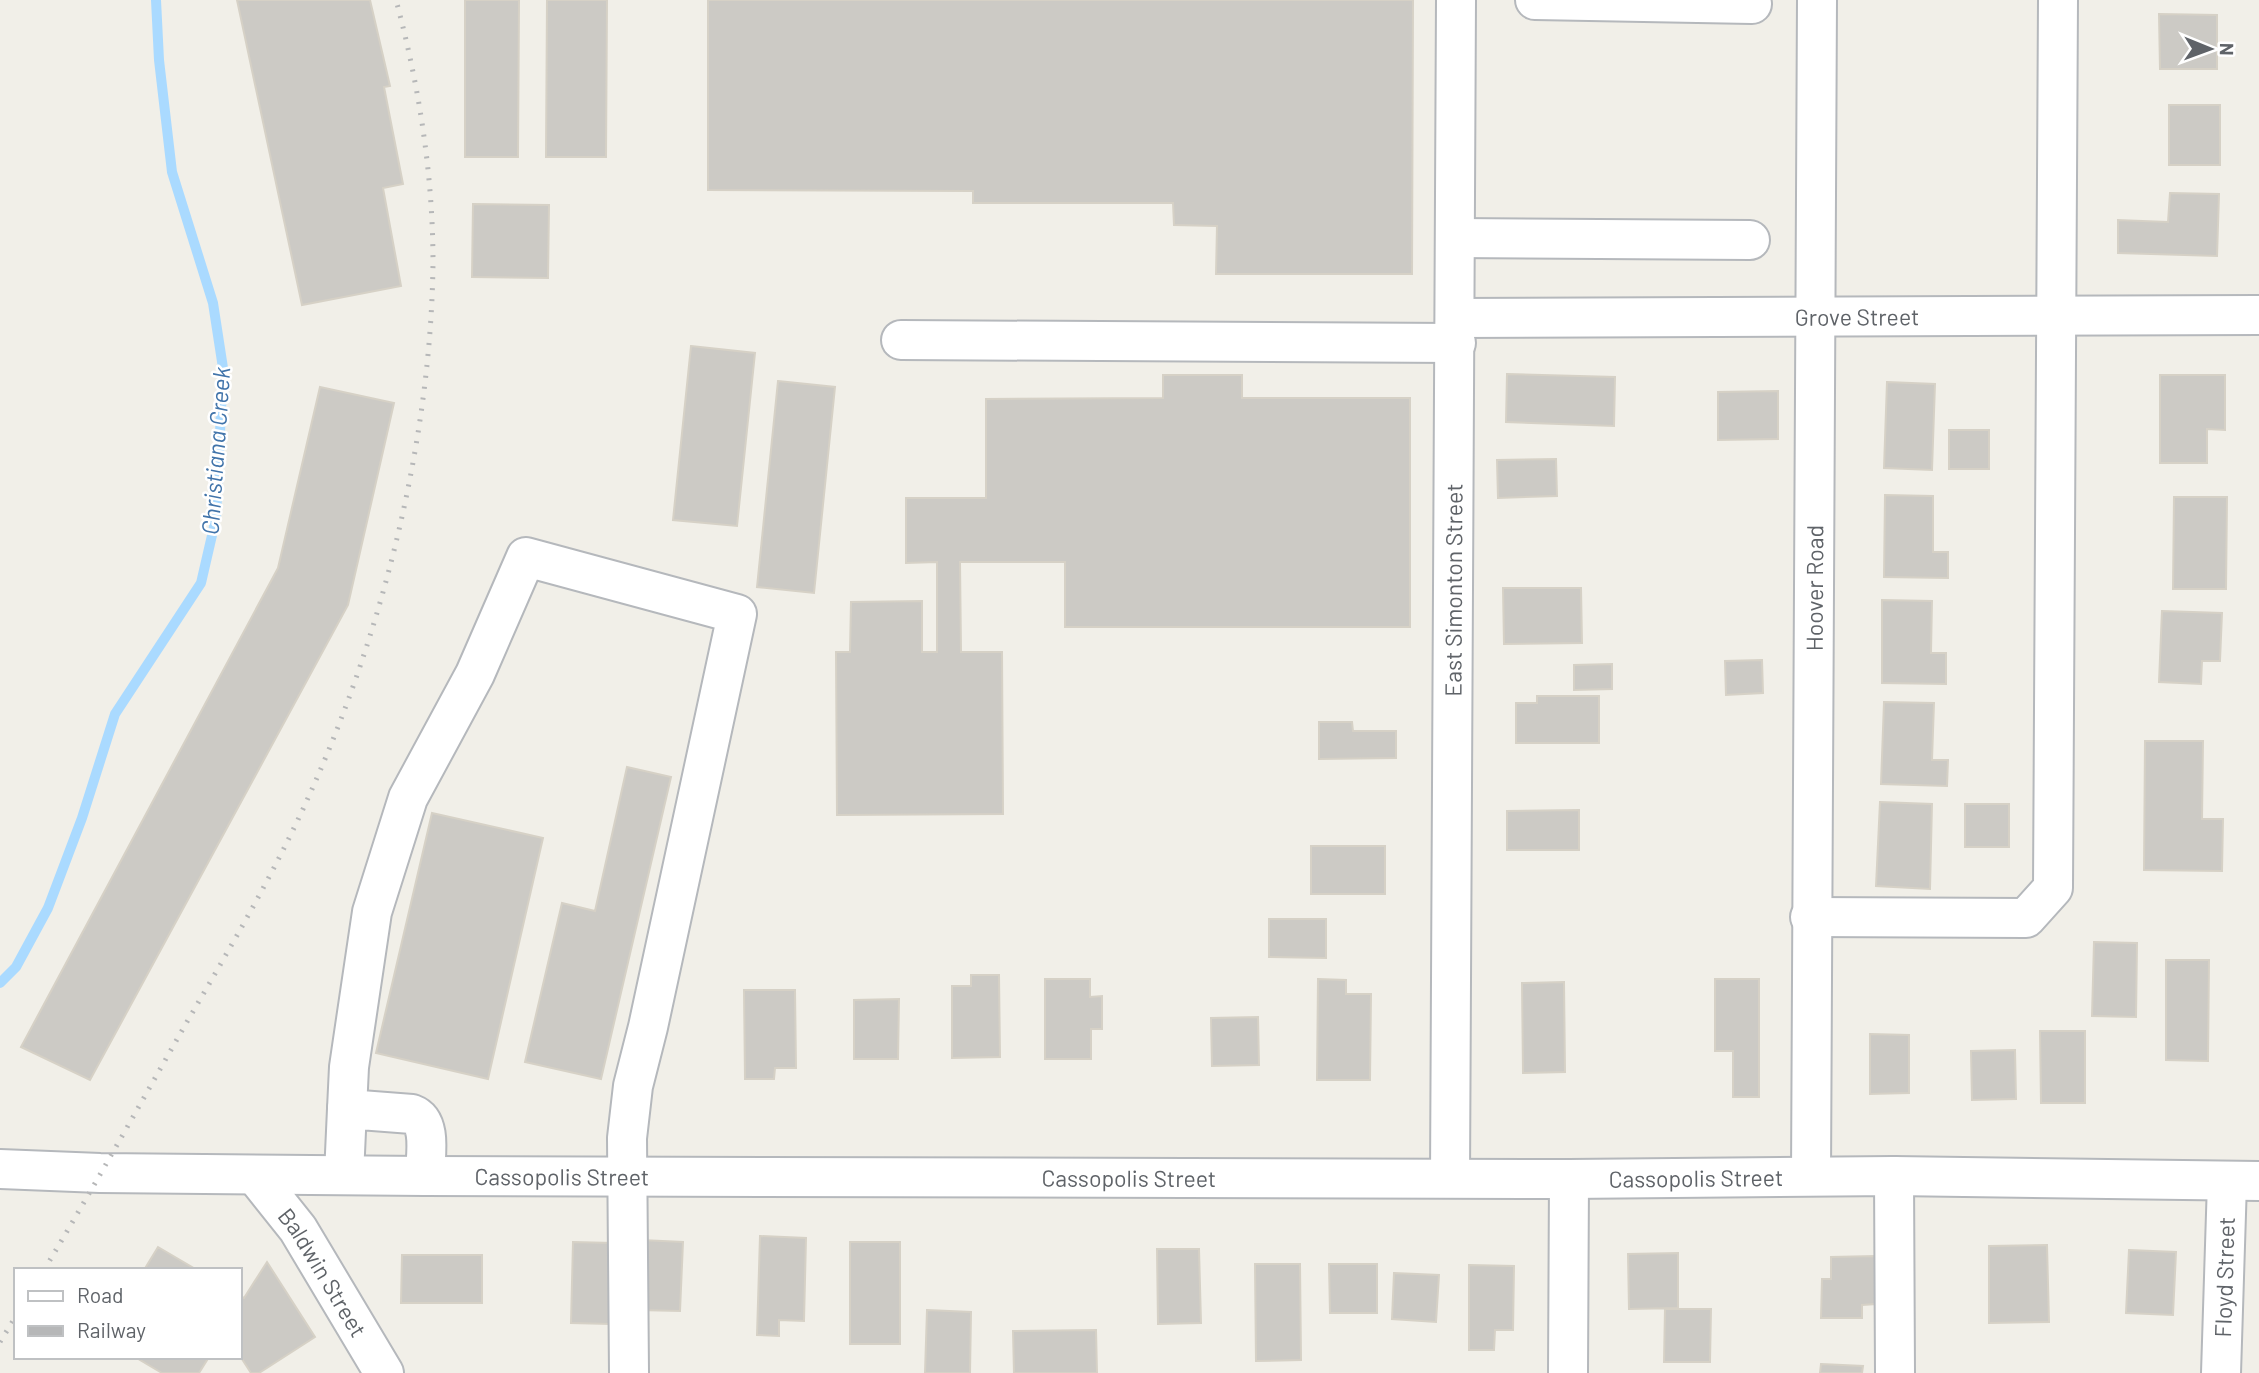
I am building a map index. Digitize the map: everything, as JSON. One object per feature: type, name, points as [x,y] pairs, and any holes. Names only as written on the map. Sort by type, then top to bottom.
[{"type":"street","name":"East Simonton Street","points":[[1450,1178],[1456,0]]},
{"type":"street","points":[[1535,0],[1752,4]]},
{"type":"street","name":"Hoover Road","points":[[1811,1176],[1817,0]]},
{"type":"street","points":[[1811,917],[2026,918],[2053,888],[2058,0]]},
{"type":"street","points":[[1456,239],[1750,240]]},
{"type":"street","name":"Grove Street","points":[[901,340],[1455,331],[1815,317],[2259,315]]},
{"type":"street","points":[[344,1175],[349,1067],[372,912],[408,798],[475,674],[526,557],[737,614],[633,1086],[626,1176],[629,1373]]},
{"type":"street","points":[[347,1109],[412,1114],[419,1117],[424,1123],[425,1176]]},
{"type":"street","name":"Cassopolis Street","points":[[1,1169],[100,1173],[425,1176],[1569,1179],[1894,1176],[2243,1182]]},
{"type":"street","name":"Baldwin Street","points":[[255,1175],[298,1229],[384,1373]]},
{"type":"street","points":[[1894,1176],[1895,1373]]},
{"type":"street","points":[[1568,1373],[1569,1179]]},
{"type":"street","name":"Floyd Street","points":[[2221,1373],[2243,1182]]},
{"type":"building","points":[[237,0],[370,0],[390,86],[384,87],[403,184],[383,188],[401,286],[302,305]]},
{"type":"building","points":[[465,0],[519,0],[518,157],[465,157]]},
{"type":"building","points":[[547,0],[607,0],[606,157],[546,157]]},
{"type":"building","points":[[708,0],[1413,0],[1412,274],[1216,274],[1217,226],[1174,225],[1173,203],[973,203],[973,191],[708,190]]},
{"type":"building","points":[[2159,14],[2217,15],[2217,69],[2160,69]]},
{"type":"building","points":[[2169,105],[2220,105],[2220,165],[2169,165]]},
{"type":"building","points":[[2170,193],[2219,194],[2217,256],[2118,253],[2118,220],[2168,222]]},
{"type":"building","points":[[473,204],[549,205],[548,278],[472,277]]},
{"type":"building","points":[[691,346],[755,353],[737,526],[673,520]]},
{"type":"building","points":[[1507,374],[1615,377],[1614,426],[1506,422]]},
{"type":"building","points":[[1163,375],[1242,375],[1242,398],[1410,398],[1410,627],[1065,627],[1065,562],[960,562],[961,652],[1002,652],[1003,814],[837,815],[836,652],[850,652],[851,602],[922,601],[922,652],[937,652],[937,562],[906,563],[906,498],[986,498],[986,399],[1163,398]]},
{"type":"building","points":[[2160,375],[2225,375],[2225,430],[2207,429],[2207,463],[2160,463]]},
{"type":"building","points":[[778,381],[835,387],[814,593],[757,587]]},
{"type":"building","points":[[1887,382],[1935,384],[1932,470],[1884,468]]},
{"type":"building","points":[[320,387],[394,403],[348,605],[90,1080],[21,1047],[278,568]]},
{"type":"building","points":[[1778,391],[1778,439],[1718,440],[1718,392]]},
{"type":"building","points":[[1949,430],[1989,430],[1989,469],[1949,469]]},
{"type":"building","points":[[1556,459],[1557,496],[1498,498],[1497,460]]},
{"type":"building","points":[[1885,495],[1933,496],[1933,552],[1948,552],[1948,578],[1884,577]]},
{"type":"building","points":[[2174,497],[2227,497],[2226,589],[2173,589]]},
{"type":"building","points":[[1503,588],[1581,588],[1582,643],[1504,644]]},
{"type":"building","points":[[1882,600],[1932,601],[1931,653],[1946,653],[1946,684],[1882,683]]},
{"type":"building","points":[[2162,611],[2222,613],[2220,661],[2202,661],[2201,684],[2159,682]]},
{"type":"building","points":[[1762,660],[1763,693],[1726,695],[1725,661]]},
{"type":"building","points":[[1612,664],[1612,689],[1574,690],[1574,665]]},
{"type":"building","points":[[1537,696],[1599,696],[1599,743],[1516,743],[1516,703],[1537,703]]},
{"type":"building","points":[[1884,702],[1934,703],[1932,760],[1948,760],[1947,786],[1881,784]]},
{"type":"building","points":[[1319,722],[1352,722],[1353,731],[1396,731],[1396,758],[1319,759]]},
{"type":"building","points":[[2145,741],[2203,741],[2202,819],[2223,819],[2222,871],[2144,870]]},
{"type":"building","points":[[627,767],[671,777],[601,1079],[525,1062],[562,903],[595,911]]},
{"type":"building","points":[[1880,802],[1932,804],[1930,889],[1876,886]]},
{"type":"building","points":[[1965,804],[2009,804],[2009,847],[1965,847]]},
{"type":"building","points":[[1579,810],[1579,850],[1507,850],[1507,811]]},
{"type":"building","points":[[432,813],[543,838],[488,1079],[376,1053]]},
{"type":"building","points":[[1311,846],[1385,846],[1385,894],[1311,894]]},
{"type":"building","points":[[1269,919],[1326,919],[1326,958],[1269,957]]},
{"type":"building","points":[[2094,942],[2137,943],[2136,1017],[2092,1016]]},
{"type":"building","points":[[2166,960],[2209,960],[2208,1061],[2166,1060]]},
{"type":"building","points":[[971,975],[999,975],[1000,1057],[952,1058],[952,986],[971,986]]},
{"type":"building","points":[[1045,979],[1090,979],[1090,997],[1102,996],[1102,1029],[1091,1029],[1091,1059],[1045,1059]]},
{"type":"building","points":[[1318,979],[1346,980],[1346,994],[1371,994],[1370,1080],[1317,1080]]},
{"type":"building","points":[[1715,979],[1759,979],[1759,1097],[1733,1097],[1733,1051],[1715,1051]]},
{"type":"building","points":[[1564,982],[1565,1072],[1523,1073],[1522,983]]},
{"type":"building","points":[[744,990],[795,990],[796,1068],[775,1068],[774,1079],[745,1079]]},
{"type":"building","points":[[899,999],[898,1059],[854,1059],[854,1000]]},
{"type":"building","points":[[1258,1017],[1259,1065],[1212,1066],[1211,1018]]},
{"type":"building","points":[[2040,1031],[2085,1031],[2085,1103],[2041,1103]]},
{"type":"building","points":[[1870,1034],[1909,1035],[1909,1093],[1870,1094]]},
{"type":"building","points":[[2015,1050],[2016,1099],[1972,1100],[1971,1051]]},
{"type":"building","points":[[760,1236],[806,1238],[804,1321],[779,1320],[779,1336],[757,1335]]},
{"type":"building","points":[[641,1240],[683,1242],[680,1311],[638,1310]]},
{"type":"building","points":[[573,1242],[612,1243],[610,1324],[571,1323]]},
{"type":"building","points":[[850,1242],[900,1242],[900,1344],[850,1344]]},
{"type":"building","points":[[2047,1245],[2049,1322],[1989,1323],[1989,1246]]},
{"type":"building","points":[[158,1247],[194,1268],[145,1268]]},
{"type":"building","points":[[1157,1249],[1199,1249],[1201,1323],[1158,1324]]},
{"type":"building","points":[[2129,1250],[2176,1252],[2173,1315],[2126,1313]]},
{"type":"building","points":[[1678,1253],[1678,1308],[1629,1309],[1628,1254]]},
{"type":"building","points":[[402,1255],[482,1255],[482,1303],[401,1303]]},
{"type":"building","points":[[1875,1256],[1876,1304],[1862,1305],[1862,1318],[1821,1318],[1822,1279],[1831,1279],[1831,1257]]},
{"type":"building","points":[[267,1262],[315,1337],[259,1373],[251,1373],[242,1359],[242,1297],[244,1298]]},
{"type":"building","points":[[1255,1264],[1300,1264],[1301,1360],[1256,1361]]},
{"type":"building","points":[[1329,1264],[1377,1264],[1377,1313],[1330,1313]]},
{"type":"building","points":[[1469,1265],[1514,1266],[1513,1330],[1495,1330],[1494,1350],[1469,1350]]},
{"type":"building","points":[[1394,1273],[1439,1275],[1436,1322],[1392,1319]]},
{"type":"building","points":[[1665,1309],[1711,1309],[1710,1362],[1664,1362]]},
{"type":"building","points":[[927,1310],[971,1312],[970,1373],[925,1373]]},
{"type":"building","points":[[1096,1330],[1097,1373],[1014,1373],[1013,1331]]},
{"type":"building","points":[[138,1359],[208,1359],[199,1373],[162,1373]]},
{"type":"building","points":[[1821,1364],[1863,1366],[1862,1373],[1820,1373]]},
{"type":"waterway","name":"Christiana Creek","points":[[0,983],[16,967],[48,908],[82,818],[115,714],[201,583],[216,518],[223,368],[213,303],[172,172],[159,60],[156,0]]},
{"type":"railway","points":[[45,1268],[270,875],[316,780],[341,720],[383,593],[400,527],[424,394],[433,263],[423,130],[396,0]]},
{"type":"railway","points":[[0,1342],[14,1319]]}]
